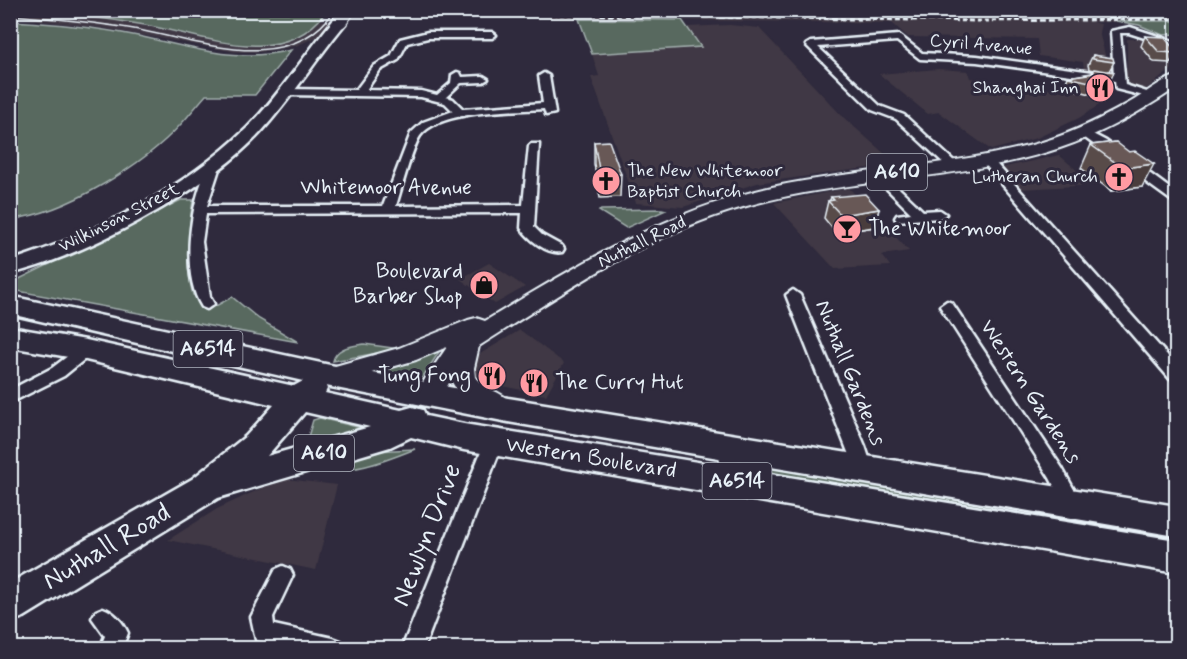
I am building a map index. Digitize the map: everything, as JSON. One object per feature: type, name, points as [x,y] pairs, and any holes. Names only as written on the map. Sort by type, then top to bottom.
[{"type":"highway","name":"Western Boulevard","points":[[10,305],[330,376],[508,410],[1176,521]]},
{"type":"highway","points":[[10,321],[36,327],[86,350]]},
{"type":"highway","name":"Western Boulevard","points":[[10,337],[86,350],[494,442],[1176,557]]},
{"type":"highway","name":"Nuthall Road","points":[[10,604],[215,480],[258,445],[298,399],[330,376]]},
{"type":"highway","name":"Nuthall Road","points":[[215,480],[248,446],[260,421],[256,405],[242,387]]},
{"type":"highway","name":"Nuthall Road","points":[[215,480],[390,434],[409,423],[428,394]]},
{"type":"highway","points":[[1017,495],[1024,532]]},
{"type":"main road","name":"Nuthall Road","points":[[428,394],[456,353],[469,341],[639,239],[734,203],[803,186],[987,160],[1036,150],[1085,133],[1152,97],[1176,81]]},
{"type":"main road","name":"Nuthall Road","points":[[330,376],[401,356],[464,332],[583,272]]},
{"type":"main road","points":[[469,341],[461,362],[461,371],[468,390],[508,410]]},
{"type":"street","name":"Wilkinson Street","points":[[10,274],[176,192],[215,163],[253,131],[344,16]]},
{"type":"street","points":[[1152,97],[1120,87],[1115,31],[1130,30],[1176,45]]},
{"type":"street","points":[[360,92],[377,68],[395,58],[403,41],[428,34],[492,35]]},
{"type":"street","name":"Cyril Avenue","points":[[952,165],[900,117],[876,108],[811,45],[899,38],[920,56],[977,59],[1118,78]]},
{"type":"street","points":[[920,56],[933,67]]},
{"type":"street","points":[[388,210],[415,135],[427,124],[460,112],[549,110],[539,76],[556,75]]},
{"type":"street","points":[[439,98],[456,84],[458,78],[483,79]]},
{"type":"street","points":[[285,92],[403,92],[449,101],[460,112]]},
{"type":"street","points":[[1085,133],[1176,198]]},
{"type":"street","points":[[535,146],[527,209],[527,228],[537,238],[557,249]]},
{"type":"street","points":[[987,160],[1176,375]]},
{"type":"street","points":[[207,304],[203,297],[195,242],[200,210],[215,163]]},
{"type":"street","points":[[519,164],[532,164]]},
{"type":"street","points":[[878,174],[920,215]]},
{"type":"street","name":"Whitemoor Avenue","points":[[200,210],[527,209]]},
{"type":"street","points":[[901,218],[940,214]]},
{"type":"street","name":"Wilkinson Street","points":[[10,268],[31,262]]},
{"type":"street","name":"Nuthall Gardens","points":[[793,295],[854,440],[864,470]]},
{"type":"street","name":"Western Gardens","points":[[947,306],[1056,473],[1072,504]]},
{"type":"street","points":[[10,397],[58,372],[86,350]]},
{"type":"street","name":"Newlyn Drive","points":[[413,648],[494,442]]},
{"type":"street","points":[[725,446],[725,455],[736,470],[738,482]]},
{"type":"street","points":[[283,575],[261,617],[264,633],[333,648]]},
{"type":"street","points":[[103,618],[117,633],[111,648]]},
{"type":"shaded area","points":[[352,10],[712,11],[870,15],[867,11],[1104,11],[1103,16],[1118,14],[1121,11],[1176,11],[1176,25],[1142,26],[1123,22],[1092,22],[1101,24],[1099,32],[1108,66],[1127,68],[1127,39],[1146,39],[1176,51],[1176,66],[1146,89],[1109,82],[1099,105],[1079,118],[1037,138],[991,150],[939,112],[928,114],[879,74],[938,69],[968,71],[970,78],[1064,91],[1071,68],[1084,70],[1083,62],[1039,56],[1037,39],[908,37],[892,23],[475,17],[472,20],[467,17],[349,15]]},
{"type":"shaded area","points":[[10,11],[43,12],[129,22],[226,43],[282,42],[301,36],[319,20],[331,21],[318,36],[296,46],[260,52],[235,52],[103,28],[11,17]]},
{"type":"shaded area","points":[[730,25],[759,28],[843,117],[896,164],[757,183],[683,207],[636,203],[591,77],[599,76],[592,54],[700,47],[687,27]]},
{"type":"shaded area","points":[[1059,155],[1094,185],[1021,189],[1001,168]]},
{"type":"shaded area","points":[[849,188],[909,251],[882,255],[890,266],[835,269],[774,203]]},
{"type":"shaded area","points":[[489,263],[525,287],[495,304],[460,279]]},
{"type":"shaded area","points":[[520,330],[564,363],[546,395],[480,381],[474,372],[475,357]]},
{"type":"shaded area","points":[[286,479],[337,485],[316,570],[168,540],[217,509]]},
{"type":"green space","points":[[22,11],[325,13],[307,31],[287,41],[264,45],[216,41],[114,20]]},
{"type":"green space","points":[[579,19],[682,20],[701,47],[592,54]]},
{"type":"green space","points":[[10,21],[103,30],[230,54],[270,54],[291,50],[255,95],[206,95],[166,139],[126,170],[55,208],[11,219]]},
{"type":"green space","points":[[1116,21],[1176,21],[1176,34],[1163,35],[1139,25]]},
{"type":"green space","points":[[181,200],[193,200],[188,236],[188,271],[193,295],[216,306],[232,297],[259,319],[298,342],[12,290],[13,282]]},
{"type":"green space","points":[[666,210],[626,228],[599,211]]},
{"type":"green space","points":[[364,344],[400,349],[333,361],[341,350]]},
{"type":"green space","points":[[441,349],[420,381],[375,371]]},
{"type":"green space","points":[[320,418],[370,430],[305,447],[313,420]]},
{"type":"green space","points":[[415,449],[353,469],[313,470],[315,464],[374,451]]},
{"type":"green space","points":[[756,460],[994,502],[995,511],[771,475],[753,466]]},
{"type":"green space","points":[[1040,509],[1176,530],[1176,544],[1040,520],[1035,512]]},
{"type":"building","points":[[1145,36],[1164,37],[1176,53],[1159,52]]},
{"type":"building","points":[[1093,55],[1113,58],[1114,62],[1093,59]]},
{"type":"building","points":[[1094,69],[1114,72],[1107,86],[1068,77],[1094,73]]},
{"type":"building","points":[[609,141],[621,174],[600,175],[594,142]]},
{"type":"building","points":[[1116,142],[1129,152],[1135,151],[1154,164],[1123,168],[1091,145]]},
{"type":"building","points":[[865,194],[879,209],[841,215],[828,201],[834,200],[831,197]]},
{"type":"tram line","points":[[10,15],[72,20],[134,29],[242,50],[268,49],[293,43],[316,31],[335,10]]},
{"type":"railway","points":[[280,10],[978,21],[1176,19]]},
{"type":"place","name":"Shanghai Inn","points":[[1100,88]]},
{"type":"place","name":"Lutheran Church","points":[[1119,177]]},
{"type":"place","name":"The New Whitemoor Baptist Church","points":[[606,181]]},
{"type":"place","name":"The Whitemoor","points":[[847,229]]},
{"type":"place","name":"Boulevard Barber Shop","points":[[484,285]]},
{"type":"place","name":"Tung Fong","points":[[492,376]]},
{"type":"place","name":"The Curry Hut","points":[[534,383]]}]
